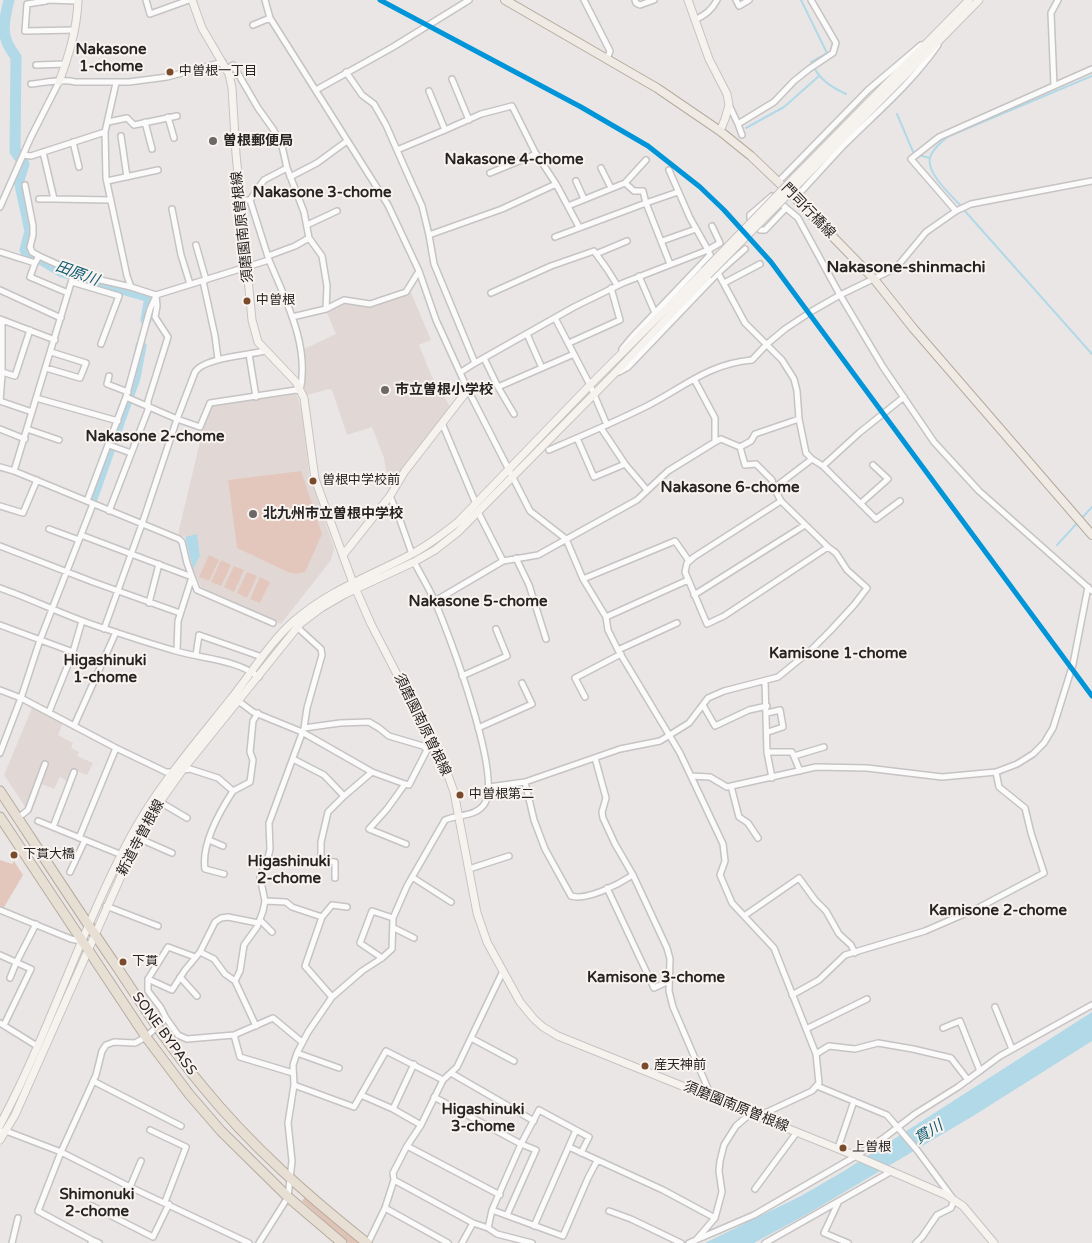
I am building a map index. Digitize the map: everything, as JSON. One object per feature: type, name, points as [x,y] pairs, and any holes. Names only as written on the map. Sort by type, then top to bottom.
[{"type":"highway","name":"SONE BYPASS","points":[[0,791],[157,1028],[202,1087],[289,1178],[367,1243]]},
{"type":"highway","name":"SONE BYPASS","points":[[0,818],[146,1037],[189,1094],[221,1131],[288,1197],[342,1243]]},
{"type":"main road","name":"須磨園南原曽根線","points":[[190,0],[202,28],[223,62],[232,88],[240,200],[252,320],[258,342],[296,382],[304,398],[315,479],[342,555],[371,624],[446,767],[454,792],[477,913],[487,942],[520,1002],[534,1019],[558,1036],[858,1156],[946,1195],[963,1206],[994,1243]]},
{"type":"main road","name":"門司行橋線","points":[[505,0],[657,88],[720,130],[778,181],[874,279],[913,328],[1092,535]]},
{"type":"main road","points":[[688,0],[709,59],[727,94],[729,106],[720,130]]},
{"type":"main road","points":[[947,28],[969,0]]},
{"type":"main road","points":[[477,508],[508,469],[590,385],[706,273],[947,28],[979,0]]},
{"type":"main road","points":[[58,82],[66,64],[75,30],[78,1]]},
{"type":"main road","points":[[354,586],[413,558],[477,508],[512,476],[614,374],[706,273]]},
{"type":"main road","points":[[342,555],[390,496],[405,471],[468,391],[467,388]]},
{"type":"main road","name":"新道寺曽根線","points":[[0,1125],[37,1046],[81,941],[122,854],[147,808],[172,772],[235,699],[259,677],[297,627],[354,586]]},
{"type":"main road","name":"新道寺曽根線","points":[[0,1140],[3,1131],[15,1115],[106,906],[138,838],[160,802],[235,699],[262,657],[293,622],[317,602],[354,586]]},
{"type":"street","points":[[146,0],[150,14],[190,0]]},
{"type":"street","points":[[265,0],[270,18],[388,205],[419,271],[436,320],[467,388],[530,512],[566,539],[583,579],[606,617],[608,630],[680,753],[723,844],[726,861],[720,875],[732,903],[774,948],[816,1054],[820,1083],[812,1091],[765,1113],[750,1114],[736,1126],[724,1145],[719,1171],[722,1192],[715,1218],[697,1241]]},
{"type":"street","points":[[316,90],[346,72],[394,48],[468,0]]},
{"type":"street","points":[[584,0],[610,51],[607,59]]},
{"type":"street","points":[[635,0],[636,4],[640,5],[654,0]]},
{"type":"street","points":[[695,20],[713,7],[717,0]]},
{"type":"street","points":[[736,0],[740,6],[749,0]]},
{"type":"street","points":[[738,124],[774,102],[794,81],[809,69],[832,56],[836,43],[811,0]]},
{"type":"street","points":[[1054,86],[1052,13],[1058,0]]},
{"type":"street","points":[[75,30],[25,30],[27,4],[46,1],[78,1]]},
{"type":"street","points":[[253,25],[270,18]]},
{"type":"street","points":[[778,181],[868,90],[947,28]]},
{"type":"street","points":[[795,198],[843,146],[921,69],[947,28]]},
{"type":"street","points":[[31,84],[58,82],[67,79],[75,82],[116,84],[167,77],[223,62]]},
{"type":"street","points":[[36,66],[66,64]]},
{"type":"street","points":[[226,70],[233,65],[282,146],[287,168],[304,212],[309,238],[322,256],[327,286],[326,309]]},
{"type":"street","points":[[957,210],[911,159],[939,137],[1092,69]]},
{"type":"street","points":[[346,72],[362,95],[374,104],[386,125],[422,206],[434,264],[475,363]]},
{"type":"street","points":[[452,79],[469,120]]},
{"type":"street","points":[[0,207],[58,82]]},
{"type":"street","points":[[116,84],[104,132],[107,181],[131,287]]},
{"type":"street","points":[[429,91],[445,130]]},
{"type":"street","points":[[397,150],[481,114],[512,106],[536,154],[556,184],[579,227]]},
{"type":"street","points":[[729,106],[742,135]]},
{"type":"street","points":[[108,122],[127,118],[134,125],[177,116]]},
{"type":"street","points":[[168,117],[174,138]]},
{"type":"street","points":[[145,122],[152,149]]},
{"type":"street","points":[[23,155],[31,156],[104,132]]},
{"type":"street","points":[[121,136],[127,177]]},
{"type":"street","points":[[290,177],[317,163],[347,141]]},
{"type":"street","points":[[74,142],[79,167]]},
{"type":"street","points":[[44,152],[54,199]]},
{"type":"street","points":[[490,173],[536,154]]},
{"type":"street","points":[[568,206],[624,183],[646,160]]},
{"type":"street","points":[[250,200],[264,180],[287,168]]},
{"type":"street","points":[[602,168],[611,188]]},
{"type":"street","points":[[107,181],[158,170]]},
{"type":"street","points":[[669,170],[696,229],[745,323],[782,360],[794,378],[799,420],[806,453],[823,466],[876,520],[900,501]]},
{"type":"street","points":[[576,181],[584,199]]},
{"type":"street","points":[[548,450],[648,406],[707,371],[730,363],[752,360],[785,328],[840,295],[896,268],[926,232],[957,210],[966,206],[1092,181]]},
{"type":"street","points":[[624,183],[634,191],[643,191],[670,264]]},
{"type":"street","points":[[25,184],[34,226],[30,247],[32,252],[74,273],[156,295],[248,268],[309,238]]},
{"type":"street","points":[[429,235],[502,209],[556,184]]},
{"type":"street","points":[[555,237],[678,192]]},
{"type":"street","points":[[691,776],[710,777],[726,787],[816,767],[868,768],[942,777],[996,772],[1017,764],[1033,754],[1044,743],[1053,728],[1073,664],[1090,589],[979,492],[934,442],[883,367],[840,295],[798,218],[772,196],[750,215],[750,219],[760,230],[764,230],[786,208]]},
{"type":"street","points":[[39,199],[110,200]]},
{"type":"street","points":[[240,200],[250,200]]},
{"type":"street","points":[[109,376],[107,384],[148,407],[200,427],[210,403],[296,390],[300,391],[303,378],[295,322],[269,258],[250,200]]},
{"type":"street","points":[[172,209],[181,255],[190,284]]},
{"type":"street","points":[[307,225],[337,211]]},
{"type":"street","points":[[610,365],[632,337],[709,252],[720,243],[712,226]]},
{"type":"street","points":[[662,242],[696,229]]},
{"type":"street","points":[[596,254],[628,241]]},
{"type":"street","points":[[196,245],[218,359]]},
{"type":"street","points":[[614,374],[628,367],[718,273],[745,250]]},
{"type":"street","points":[[491,292],[551,266],[594,251],[607,269],[614,287],[620,320],[569,343]]},
{"type":"street","points":[[0,252],[35,263]]},
{"type":"street","points":[[461,372],[555,318],[614,287],[670,264],[709,252]]},
{"type":"street","points":[[39,256],[30,277],[68,293]]},
{"type":"street","points":[[724,283],[760,264]]},
{"type":"street","points":[[292,317],[326,309],[344,300],[370,304],[406,292],[419,271]]},
{"type":"street","points":[[14,471],[74,273]]},
{"type":"street","points":[[639,276],[655,313]]},
{"type":"street","points":[[72,282],[119,296]]},
{"type":"street","points":[[101,344],[119,296],[121,285]]},
{"type":"street","points":[[0,290],[61,318]]},
{"type":"street","points":[[0,753],[40,640],[80,537],[127,394],[150,309],[156,295]]},
{"type":"street","points":[[109,511],[148,407],[148,401],[168,337],[155,317],[156,295]]},
{"type":"street","points":[[555,318],[590,385],[607,425]]},
{"type":"street","points":[[32,412],[0,401],[2,372],[1,319],[55,340]]},
{"type":"street","points":[[2,372],[15,376],[30,330]]},
{"type":"street","points":[[527,334],[542,368]]},
{"type":"street","points":[[104,629],[177,419],[197,368],[218,359],[265,351]]},
{"type":"street","points":[[46,368],[80,378],[86,363],[51,352]]},
{"type":"street","points":[[249,354],[256,397]]},
{"type":"street","points":[[498,387],[574,354]]},
{"type":"street","points":[[484,358],[514,414]]},
{"type":"street","points":[[694,379],[715,418],[715,442]]},
{"type":"street","points":[[823,466],[859,432],[904,397]]},
{"type":"street","points":[[36,398],[118,421]]},
{"type":"street","points":[[435,601],[503,561],[538,555],[637,500],[668,471],[715,442],[720,440],[740,447],[751,441],[755,434],[799,420]]},
{"type":"street","points":[[442,423],[477,508],[503,561]]},
{"type":"street","points":[[601,428],[625,464],[647,490]]},
{"type":"street","points":[[0,429],[24,439]]},
{"type":"street","points":[[27,429],[59,440]]},
{"type":"street","points":[[576,438],[594,477],[625,464]]},
{"type":"street","points":[[109,445],[131,453]]},
{"type":"street","points":[[489,787],[524,782],[620,749],[660,741],[688,723],[708,698],[724,691],[778,677],[810,651],[854,605],[867,588],[847,570],[836,553],[781,502],[772,480],[756,464],[745,465],[740,447]]},
{"type":"street","points":[[774,488],[812,459]]},
{"type":"street","points":[[861,503],[888,479],[873,465]]},
{"type":"street","points":[[0,467],[37,480],[179,538],[182,542],[197,590],[273,623]]},
{"type":"street","points":[[0,506],[23,514],[37,480]]},
{"type":"street","points":[[260,1243],[288,1197],[292,1161],[288,1122],[294,1085],[293,1065],[302,1042],[332,997],[362,971],[392,949],[394,918],[412,877],[444,820],[476,812],[487,800],[488,775],[478,728],[462,676],[435,601],[413,558],[390,496]]},
{"type":"street","points":[[781,502],[687,563],[686,572],[688,580],[706,624],[724,616],[828,547]]},
{"type":"street","points":[[694,595],[805,525]]},
{"type":"street","points":[[49,529],[131,554],[192,577]]},
{"type":"street","points":[[583,579],[675,542],[689,561]]},
{"type":"street","points":[[0,546],[117,592],[180,614]]},
{"type":"street","points":[[516,558],[529,584],[546,639]]},
{"type":"street","points":[[149,603],[159,564]]},
{"type":"street","points":[[177,651],[178,621],[192,577]]},
{"type":"street","points":[[606,617],[688,580]]},
{"type":"street","points":[[0,588],[104,629],[177,651],[216,659],[252,672],[259,677]]},
{"type":"street","points":[[50,712],[73,652],[82,621]]},
{"type":"street","points":[[585,697],[575,678],[620,652],[677,623]]},
{"type":"street","points":[[0,625],[73,652]]},
{"type":"street","points":[[235,982],[240,971],[244,945],[259,922],[266,901],[260,877],[270,849],[269,823],[303,730],[307,708],[322,655],[321,649],[297,627]]},
{"type":"street","points":[[462,676],[507,656],[496,629]]},
{"type":"street","points":[[74,726],[116,632]]},
{"type":"street","points":[[196,655],[199,635],[262,657]]},
{"type":"street","points":[[765,681],[768,732],[767,752],[772,778]]},
{"type":"street","points":[[478,728],[532,704],[522,683]]},
{"type":"street","points":[[0,690],[50,712],[116,748],[166,772],[190,769],[218,778],[233,791]]},
{"type":"street","points":[[235,699],[253,712],[303,730],[372,772],[409,785],[427,750],[435,746]]},
{"type":"street","points":[[703,705],[715,726],[749,710],[767,706]]},
{"type":"street","points":[[767,714],[780,710],[783,728],[768,732]]},
{"type":"street","points":[[224,874],[205,869],[203,860],[219,814],[233,791],[250,782],[253,760],[250,752],[253,721],[258,713]]},
{"type":"street","points":[[303,730],[340,723],[369,722],[389,736],[424,746],[427,750]]},
{"type":"street","points":[[794,756],[824,747]]},
{"type":"street","points":[[70,872],[116,748]]},
{"type":"street","points":[[767,752],[792,752],[800,771]]},
{"type":"street","points":[[595,758],[606,798],[602,812],[603,818],[668,948],[670,959],[669,990],[673,1007],[712,1098]]},
{"type":"street","points":[[293,760],[324,774],[344,796]]},
{"type":"street","points":[[18,818],[28,810],[45,764]]},
{"type":"street","points":[[53,827],[74,772]]},
{"type":"street","points":[[321,861],[321,842],[328,812],[372,772]]},
{"type":"street","points":[[792,995],[819,980],[846,955],[925,931],[978,908],[1044,873],[1025,808],[1000,787],[996,772]]},
{"type":"street","points":[[524,782],[534,820],[545,849],[571,896],[578,898],[620,884],[633,875]]},
{"type":"street","points":[[405,784],[369,829],[406,844]]},
{"type":"street","points":[[731,786],[740,817],[748,823],[758,838]]},
{"type":"street","points":[[160,802],[187,818]]},
{"type":"street","points":[[38,821],[122,854]]},
{"type":"street","points":[[138,838],[172,853]]},
{"type":"street","points":[[209,840],[223,846]]},
{"type":"street","points":[[469,868],[509,856]]},
{"type":"street","points":[[299,862],[335,862],[335,878]]},
{"type":"street","points":[[412,877],[451,902]]},
{"type":"street","points":[[744,916],[798,878],[826,911],[839,934],[851,945],[855,953]]},
{"type":"street","points":[[607,888],[654,988],[669,982]]},
{"type":"street","points":[[266,901],[286,902],[301,911],[322,917]]},
{"type":"street","points":[[332,997],[305,966],[322,917],[332,905],[347,907]]},
{"type":"street","points":[[106,906],[158,926]]},
{"type":"street","points":[[0,910],[71,939],[81,941]]},
{"type":"street","points":[[382,958],[360,943],[372,911],[394,918]]},
{"type":"street","points":[[148,979],[172,990],[200,952],[215,922],[221,918],[228,917],[259,922],[272,932]]},
{"type":"street","points":[[10,978],[36,924]]},
{"type":"street","points":[[394,928],[414,938]]},
{"type":"street","points":[[195,957],[168,947],[148,979],[148,991],[178,1035],[183,1039],[234,1036],[273,1018],[302,1042]]},
{"type":"street","points":[[200,952],[214,959],[225,974],[235,982],[256,1026]]},
{"type":"street","points":[[0,955],[31,969],[2,1024],[37,1046]]},
{"type":"street","points":[[367,1243],[385,1208],[394,1180],[393,1173],[406,1146],[421,1125],[443,1080],[457,1068],[503,971]]},
{"type":"street","points":[[180,977],[197,996]]},
{"type":"street","points":[[806,1028],[867,999]]},
{"type":"street","points":[[689,1243],[754,1215],[858,1156],[900,1128],[915,1114],[1012,1049],[1092,1005]]},
{"type":"street","points":[[995,1007],[1012,1049]]},
{"type":"street","points":[[99,1243],[91,1241],[38,1210],[61,1152],[93,1081],[102,1051],[106,1045],[114,1042],[135,1043],[146,1037],[166,1018]]},
{"type":"street","points":[[944,1028],[960,1020],[980,1071]]},
{"type":"street","points":[[234,1036],[240,1057],[293,1073]]},
{"type":"street","points":[[471,1038],[514,1061]]},
{"type":"street","points":[[816,1054],[829,1046],[855,1049],[878,1043],[951,1058],[968,1080]]},
{"type":"street","points":[[294,1085],[354,1108],[386,1051],[443,1080]]},
{"type":"street","points":[[297,1053],[339,1068]]},
{"type":"street","points":[[392,1109],[414,1064]]},
{"type":"street","points":[[451,1073],[534,1121]]},
{"type":"street","points":[[93,1081],[182,1126]]},
{"type":"street","points":[[817,1086],[887,1114],[900,1128],[954,1200],[951,1208],[936,1215],[916,1243]]},
{"type":"street","points":[[361,1095],[421,1125]]},
{"type":"street","points":[[434,1096],[521,1144],[536,1150],[507,1215]]},
{"type":"street","points":[[838,1148],[854,1101]]},
{"type":"street","points":[[488,1228],[492,1210],[521,1144],[539,1110],[589,1137],[581,1154]]},
{"type":"street","points":[[92,1206],[153,1237],[186,1147],[150,1130]]},
{"type":"street","points":[[534,1226],[576,1130]]},
{"type":"street","points":[[3,1131],[61,1152],[249,1243]]},
{"type":"street","points":[[755,1189],[797,1132]]},
{"type":"street","points":[[406,1146],[500,1195]]},
{"type":"street","points":[[569,1147],[663,1190],[715,1218]]},
{"type":"street","points":[[130,1187],[141,1161]]},
{"type":"street","points":[[492,1210],[563,1236],[597,1161]]},
{"type":"street","points":[[764,1243],[838,1203],[890,1170]]},
{"type":"street","points":[[394,1180],[497,1234],[532,1243]]},
{"type":"street","points":[[838,1203],[824,1233],[848,1243]]},
{"type":"street","points":[[385,1208],[448,1243]]},
{"type":"street","points":[[609,1211],[631,1219],[681,1243]]},
{"type":"street","points":[[12,1243],[18,1218]]},
{"type":"street","points":[[462,1243],[473,1223]]},
{"type":"shaded area","name":"市立曽根小学校","points":[[410,290],[431,340],[419,345],[432,377],[451,408],[389,490],[384,458],[372,427],[347,435],[332,390],[329,389],[307,395],[302,350],[336,334],[326,311],[344,301],[365,305]]},
{"type":"shaded area","name":"北九州市立曽根中学校","points":[[295,392],[303,420],[309,474],[334,548],[331,560],[281,624],[201,587],[193,569],[200,556],[197,535],[185,537],[178,534],[210,404],[275,397]]},
{"type":"shaded area","points":[[301,471],[322,534],[305,572],[296,574],[237,548],[228,480]]},
{"type":"shaded area","points":[[209,555],[219,560],[209,581],[199,577]]},
{"type":"shaded area","points":[[221,560],[231,565],[221,586],[211,582]]},
{"type":"shaded area","points":[[234,566],[244,570],[234,592],[224,587]]},
{"type":"shaded area","points":[[247,572],[257,576],[247,598],[237,593]]},
{"type":"shaded area","points":[[260,577],[270,582],[260,603],[250,599]]},
{"type":"shaded area","points":[[32,708],[63,723],[58,735],[73,743],[71,748],[79,752],[77,756],[93,763],[87,775],[72,769],[67,781],[60,777],[54,789],[36,782],[26,808],[4,775]]},
{"type":"shaded area","points":[[0,860],[12,864],[14,861],[23,875],[3,909],[0,908]]},
{"type":"shaded area","points":[[305,1197],[362,1243],[349,1243],[327,1226],[302,1201]]},
{"type":"water","points":[[197,534],[200,556],[193,569],[185,537]]},
{"type":"water","name":"貫川","points":[[1092,1012],[1092,1041],[973,1116],[809,1213],[754,1243],[705,1243],[801,1196],[844,1171]]},
{"type":"waterway","name":"田原川","points":[[9,0],[4,30],[7,43],[16,57],[15,151],[24,164],[19,180],[30,231],[25,250],[28,254],[37,257],[62,272],[150,297],[146,320]]},
{"type":"waterway","points":[[801,0],[827,53],[811,62],[817,73],[825,81],[846,94]]},
{"type":"waterway","points":[[746,128],[784,107],[819,76]]},
{"type":"waterway","points":[[961,206],[941,184],[932,170],[930,158],[937,146],[947,137],[1092,76]]},
{"type":"waterway","points":[[897,114],[914,154],[930,158]]},
{"type":"waterway","points":[[964,210],[1092,354]]},
{"type":"waterway","name":"田原川","points":[[92,499],[135,378],[141,346]]},
{"type":"waterway","points":[[1082,518],[1092,507]]},
{"type":"waterway","points":[[1057,545],[1079,521]]},
{"type":"transit line","points":[[380,0],[581,107],[648,146],[700,187],[724,210],[771,262],[1092,696]]},
{"type":"place","name":"中曽根一丁目","points":[[170,72]]},
{"type":"place","name":"曽根郵便局","points":[[213,141]]},
{"type":"place","name":"中曽根","points":[[247,301]]},
{"type":"place","name":"市立曽根小学校","points":[[385,390]]},
{"type":"place","name":"曽根中学校前","points":[[313,481]]},
{"type":"place","name":"北九州市立曽根中学校","points":[[253,514]]},
{"type":"place","name":"中曽根第二","points":[[460,795]]},
{"type":"place","name":"下貫大橋","points":[[14,855]]},
{"type":"place","name":"下貫","points":[[123,962]]},
{"type":"place","name":"産天神前","points":[[645,1066]]},
{"type":"place","name":"上曽根","points":[[843,1148]]},
{"type":"district","name":"Nakasone 1-chome","points":[[111,58]]},
{"type":"district","name":"Nakasone 4-chome","points":[[514,160]]},
{"type":"district","name":"Nakasone 3-chome","points":[[322,193]]},
{"type":"district","name":"Nakasone-shinmachi","points":[[906,268]]},
{"type":"district","name":"Nakasone 2-chome","points":[[155,437]]},
{"type":"district","name":"Nakasone 6-chome","points":[[730,488]]},
{"type":"district","name":"Nakasone 5-chome","points":[[478,602]]},
{"type":"district","name":"Kamisone 1-chome","points":[[838,654]]},
{"type":"district","name":"Higashinuki 1-chome","points":[[105,670]]},
{"type":"district","name":"Higashinuki 2-chome","points":[[289,870]]},
{"type":"district","name":"Kamisone 2-chome","points":[[998,911]]},
{"type":"district","name":"Kamisone 3-chome","points":[[656,978]]},
{"type":"district","name":"Higashinuki 3-chome","points":[[483,1118]]},
{"type":"district","name":"Shimonuki 2-chome","points":[[97,1204]]}]
